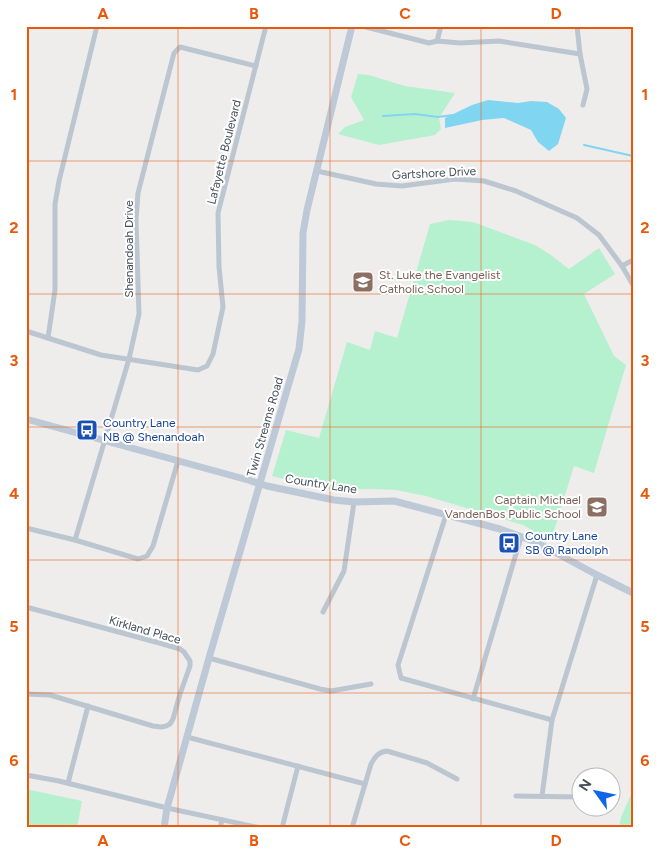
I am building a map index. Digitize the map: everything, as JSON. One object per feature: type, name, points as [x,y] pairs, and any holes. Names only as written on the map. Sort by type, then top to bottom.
[{"type":"street","points":[[48,338],[55,290],[55,204],[61,171],[97,26]]},
{"type":"street","name":"Lafayette Boulevard","points":[[26,331],[101,355],[198,370],[207,366],[213,354],[223,307],[219,267],[218,214],[266,26]]},
{"type":"street","name":"Twin Streams Road","points":[[164,828],[167,808],[209,658],[299,350],[302,321],[303,233],[312,188],[352,26]]},
{"type":"street","points":[[362,26],[429,43],[498,41],[580,54]]},
{"type":"street","points":[[437,42],[441,26]]},
{"type":"street","points":[[577,26],[587,89],[583,105]]},
{"type":"street","name":"Shenandoah Drive","points":[[75,540],[128,359],[139,314],[136,220],[138,193],[174,53],[180,47],[256,66]]},
{"type":"street","name":"Gartshore Drive","points":[[317,171],[376,184],[402,186],[455,179],[484,181],[516,191],[577,218],[599,235],[622,266],[633,285]]},
{"type":"street","points":[[622,266],[633,260]]},
{"type":"street","name":"Country Lane","points":[[27,420],[267,486],[354,502],[394,501],[500,529],[536,542],[633,593]]},
{"type":"street","points":[[26,528],[75,540],[138,559],[147,556],[153,546],[178,461]]},
{"type":"street","points":[[323,612],[344,571],[354,502]]},
{"type":"street","points":[[446,514],[398,665],[402,678],[552,720]]},
{"type":"street","points":[[473,699],[521,536]]},
{"type":"street","points":[[542,796],[552,720],[597,575]]},
{"type":"street","name":"Kirkland Place","points":[[26,607],[180,649],[190,661],[173,719],[166,726],[153,726],[50,695],[26,694]]},
{"type":"street","points":[[209,658],[331,691],[371,684]]},
{"type":"street","points":[[68,783],[88,706]]},
{"type":"street","points":[[187,737],[365,784]]},
{"type":"street","points":[[352,828],[371,764],[376,755],[382,751],[427,763],[457,779]]},
{"type":"street","points":[[282,828],[298,766]]},
{"type":"street","points":[[26,775],[261,828]]},
{"type":"street","points":[[516,796],[572,797]]},
{"type":"street","points":[[220,828],[222,820]]},
{"type":"green space","points":[[358,74],[369,75],[405,86],[455,93],[439,118],[441,129],[435,135],[379,145],[338,134],[345,127],[364,120],[351,97]]},
{"type":"green space","points":[[449,220],[473,222],[535,245],[569,269],[599,248],[615,274],[584,294],[614,356],[626,365],[594,473],[574,466],[551,541],[523,525],[426,496],[396,490],[319,488],[272,476],[286,430],[319,438],[347,342],[370,350],[375,331],[397,338],[430,224]]},
{"type":"green space","points":[[26,789],[82,801],[77,828],[26,828]]},
{"type":"green space","points":[[633,790],[633,828],[619,828],[622,815]]},
{"type":"water","points":[[488,100],[518,103],[531,101],[547,102],[559,109],[566,118],[558,144],[549,151],[538,142],[531,130],[504,118],[482,120],[445,128],[445,118],[472,105]]},
{"type":"waterway","points":[[383,116],[415,114],[438,117],[453,115]]},
{"type":"waterway","points":[[584,145],[633,156]]},
{"type":"place","name":"St. Luke the Evangelist Catholic School","points":[[363,282]]},
{"type":"place","name":"Country Lane NB @ Shenandoah","points":[[87,430]]},
{"type":"place","name":"Captain Michael VandenBos Public School","points":[[597,507]]},
{"type":"place","name":"Country Lane SB @ Randolph","points":[[509,543]]}]
